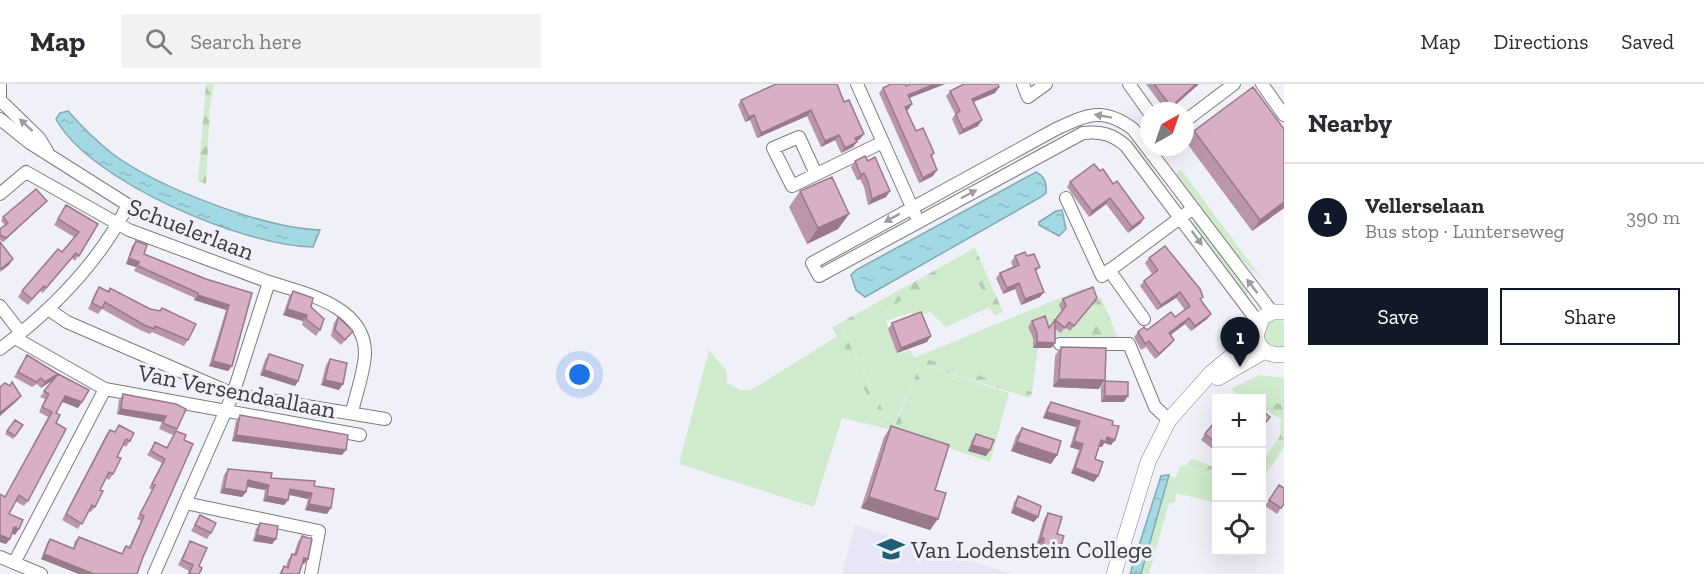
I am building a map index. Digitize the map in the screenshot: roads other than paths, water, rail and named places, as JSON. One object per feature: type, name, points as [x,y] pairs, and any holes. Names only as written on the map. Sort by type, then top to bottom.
[{"type":"main road","points":[[1114,574],[1148,462],[1169,420],[1257,329],[1278,312]]},
{"type":"main road","points":[[1257,329],[1265,351],[1272,354],[1284,354]]},
{"type":"main road","points":[[1201,385],[1265,351]]},
{"type":"street","points":[[0,84],[0,100],[39,138],[48,152]]},
{"type":"street","points":[[857,84],[919,221]]},
{"type":"street","points":[[1023,84],[1028,97],[1046,84]]},
{"type":"street","points":[[1129,84],[1142,102]]},
{"type":"street","points":[[1194,114],[1234,84]]},
{"type":"street","points":[[1262,84],[1284,115]]},
{"type":"street","points":[[1140,137],[1121,121],[1102,115],[1083,116],[812,263],[819,276],[1083,133],[1098,132],[1116,138],[1182,217],[1257,329]]},
{"type":"street","points":[[0,119],[30,143],[48,152],[80,176],[128,205],[114,233],[48,309],[0,349]]},
{"type":"street","points":[[816,174],[883,142]]},
{"type":"street","points":[[1135,159],[1140,155]]},
{"type":"street","points":[[1156,156],[1193,208],[1278,312]]},
{"type":"street","name":"Schuelerlaan","points":[[0,194],[26,172],[118,224],[269,282],[233,394],[154,574]]},
{"type":"street","points":[[1066,198],[1105,273],[1144,319]]},
{"type":"street","points":[[1105,273],[1193,208]]},
{"type":"street","points":[[269,282],[329,304],[357,325],[363,337],[365,354],[352,412]]},
{"type":"street","points":[[0,306],[18,335]]},
{"type":"street","name":"Van Versendaallaan","points":[[48,309],[67,322],[233,394],[385,419]]},
{"type":"street","name":"Van Versendaallaan","points":[[18,335],[105,389],[360,435]]},
{"type":"street","points":[[1060,344],[1129,344],[1155,406],[1169,420]]},
{"type":"street","points":[[14,563],[105,389]]},
{"type":"street","points":[[185,503],[320,531],[311,574]]},
{"type":"street","points":[[0,557],[41,574]]},
{"type":"water","points":[[68,111],[114,155],[134,168],[184,193],[270,222],[320,230],[313,247],[283,244],[248,235],[171,206],[133,186],[100,165],[74,142],[56,119],[60,113]]},
{"type":"water","points":[[1036,172],[1046,183],[1046,193],[1041,197],[865,297],[856,290],[851,275],[856,270]]},
{"type":"water","points":[[1062,210],[1066,229],[1059,236],[1039,225],[1039,222],[1056,211]]},
{"type":"water","points":[[1169,475],[1141,574],[1130,574],[1161,476]]},
{"type":"place","name":"Vellerselaan","points":[[1240,367]]},
{"type":"place","name":"Van Lodenstein College","points":[[891,549]]}]
